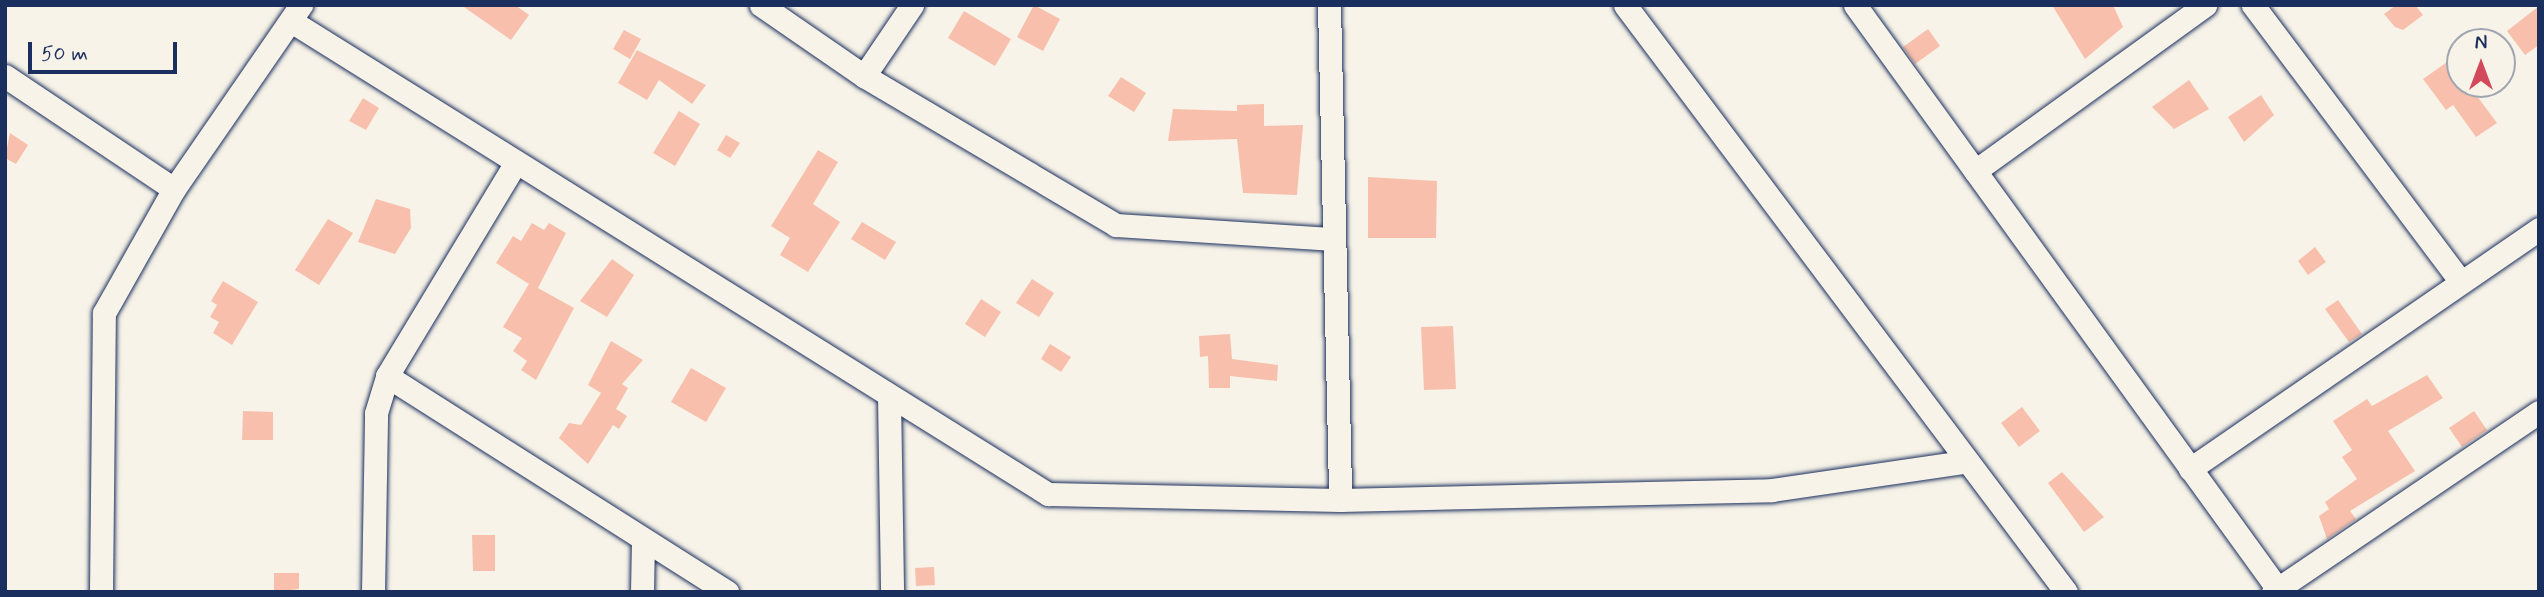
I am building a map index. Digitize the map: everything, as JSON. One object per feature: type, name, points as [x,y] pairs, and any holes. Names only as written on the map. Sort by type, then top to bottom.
[{"type":"street","points":[[761,5],[864,76],[1116,225],[1331,239]]},
{"type":"street","points":[[864,76],[912,5]]},
{"type":"street","points":[[1329,5],[1331,239],[1340,500]]},
{"type":"street","points":[[1625,5],[1962,462],[2066,592]]},
{"type":"street","points":[[1855,5],[2275,590],[2539,412]]},
{"type":"street","points":[[1975,171],[2205,5]]},
{"type":"street","points":[[2253,5],[2461,282]]},
{"type":"street","points":[[101,592],[99,337],[118,281],[174,189],[296,13],[515,164],[1048,494],[1340,500],[1772,490],[1962,462]]},
{"type":"street","points":[[5,76],[174,189]]},
{"type":"street","points":[[373,592],[376,413],[387,376],[515,164]]},
{"type":"street","points":[[2190,469],[2539,229]]},
{"type":"street","points":[[387,376],[643,542],[727,592]]},
{"type":"street","points":[[889,396],[892,592]]},
{"type":"street","points":[[642,592],[643,542]]},
{"type":"building","points":[[461,5],[515,5],[529,15],[511,40]]},
{"type":"building","points":[[1034,5],[1060,19],[1043,51],[1017,37]]},
{"type":"building","points":[[2052,5],[2113,5],[2123,27],[2085,59]]},
{"type":"building","points":[[2396,5],[2415,5],[2423,15],[2403,30],[2395,27],[2384,14]]},
{"type":"building","points":[[2539,6],[2539,45],[2525,55],[2516,43],[2516,28],[2511,28]]},
{"type":"building","points":[[964,11],[1011,39],[995,66],[948,38]]},
{"type":"building","points":[[1928,29],[1940,46],[1915,64],[1903,47]]},
{"type":"building","points":[[624,30],[641,39],[630,59],[613,49]]},
{"type":"building","points":[[637,50],[706,85],[692,104],[659,80],[647,100],[618,83]]},
{"type":"building","points":[[2446,63],[2446,98],[2478,98],[2497,123],[2476,137],[2453,105],[2446,110],[2423,79]]},
{"type":"building","points":[[1121,77],[1146,93],[1134,112],[1108,96]]},
{"type":"building","points":[[2189,80],[2209,109],[2174,129],[2152,107]]},
{"type":"building","points":[[2261,95],[2274,115],[2244,142],[2228,117]]},
{"type":"building","points":[[363,98],[379,108],[366,130],[349,121]]},
{"type":"building","points":[[1264,104],[1264,126],[1303,125],[1297,195],[1243,193],[1237,139],[1168,141],[1173,109],[1237,111],[1237,105]]},
{"type":"building","points":[[679,111],[700,124],[675,166],[653,153]]},
{"type":"building","points":[[10,133],[28,145],[16,164],[5,158]]},
{"type":"building","points":[[726,135],[740,143],[730,158],[717,150]]},
{"type":"building","points":[[818,150],[838,162],[813,204],[840,222],[808,272],[780,255],[790,238],[771,226]]},
{"type":"building","points":[[1368,177],[1437,181],[1436,238],[1368,238]]},
{"type":"building","points":[[376,199],[410,209],[411,228],[395,254],[358,242]]},
{"type":"building","points":[[328,219],[353,233],[319,285],[295,270]]},
{"type":"building","points":[[862,222],[896,242],[885,260],[851,239]]},
{"type":"building","points":[[532,223],[544,230],[549,223],[566,233],[538,288],[574,308],[536,380],[521,370],[527,361],[513,351],[522,338],[503,327],[529,284],[496,263],[513,236],[521,241]]},
{"type":"building","points":[[2315,247],[2326,262],[2308,275],[2298,261]]},
{"type":"building","points":[[612,259],[634,275],[607,317],[580,301]]},
{"type":"building","points":[[1032,279],[1054,293],[1039,317],[1016,303]]},
{"type":"building","points":[[223,281],[258,302],[232,345],[213,333],[219,322],[210,317],[217,305],[211,301]]},
{"type":"building","points":[[981,299],[1001,312],[985,337],[965,324]]},
{"type":"building","points":[[2338,300],[2362,334],[2349,342],[2325,309]]},
{"type":"building","points":[[1453,326],[1456,389],[1424,390],[1421,327]]},
{"type":"building","points":[[1230,334],[1232,359],[1278,365],[1277,381],[1230,376],[1230,388],[1209,388],[1208,356],[1200,357],[1199,336]]},
{"type":"building","points":[[611,341],[643,360],[622,384],[628,388],[616,409],[627,416],[619,429],[613,425],[588,464],[559,438],[569,423],[581,425],[601,393],[588,385]]},
{"type":"building","points":[[1050,344],[1071,357],[1061,372],[1041,359]]},
{"type":"building","points":[[691,368],[726,388],[706,422],[671,402]]},
{"type":"building","points":[[2427,375],[2443,398],[2388,431],[2415,471],[2350,511],[2356,519],[2327,539],[2319,516],[2329,509],[2325,502],[2357,479],[2342,457],[2352,450],[2333,421],[2367,399],[2372,406]]},
{"type":"building","points":[[2022,407],[2040,431],[2019,447],[2001,423]]},
{"type":"building","points":[[243,411],[273,412],[273,440],[242,440]]},
{"type":"building","points":[[2474,411],[2487,430],[2462,447],[2449,428]]},
{"type":"building","points":[[2062,472],[2104,517],[2084,532],[2048,483]]},
{"type":"building","points":[[472,535],[495,535],[495,571],[473,571]]},
{"type":"building","points":[[934,567],[935,585],[916,586],[915,568]]},
{"type":"building","points":[[274,573],[299,573],[299,589],[274,592]]}]
